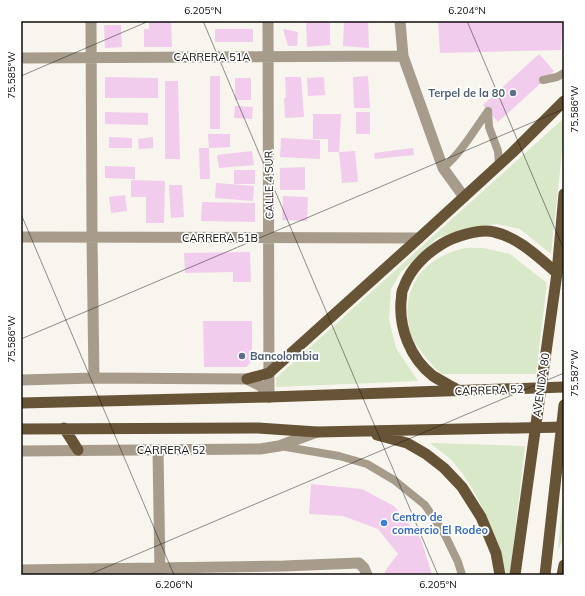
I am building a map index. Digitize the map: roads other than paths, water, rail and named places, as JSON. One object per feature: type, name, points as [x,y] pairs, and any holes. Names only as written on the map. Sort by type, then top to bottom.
[{"type":"main road","points":[[247,379],[264,375],[269,372],[464,197],[564,101]]},
{"type":"main road","name":"AVENIDA 80","points":[[515,575],[557,273],[564,194]]},
{"type":"main road","points":[[460,391],[433,375],[415,356],[404,333],[400,312],[402,290],[412,270],[428,252],[449,239],[471,233],[493,231],[514,239],[535,254],[557,273]]},
{"type":"main road","name":"CARRERA 52","points":[[21,403],[270,397],[564,387]]},
{"type":"main road","points":[[545,575],[564,405]]},
{"type":"main road","name":"CARRERA 52","points":[[21,429],[258,428],[317,432],[365,432],[564,427]]},
{"type":"main road","points":[[64,428],[78,450]]},
{"type":"main road","points":[[365,432],[407,443],[426,454],[444,468],[462,487],[481,517],[496,553],[500,575]]},
{"type":"main road","points":[[562,575],[564,565]]},
{"type":"street","points":[[91,21],[94,378]]},
{"type":"street","name":"CALLE 4 SUR","points":[[268,21],[270,397]]},
{"type":"street","points":[[400,21],[403,56],[443,168],[464,197]]},
{"type":"street","name":"CARRERA 51A","points":[[21,58],[403,56]]},
{"type":"street","name":"CARRERA 51B","points":[[21,237],[419,238]]},
{"type":"street","points":[[21,380],[94,378],[247,379],[261,386],[270,397]]},
{"type":"street","name":"CARRERA 52","points":[[21,451],[260,449],[279,446],[317,432]]},
{"type":"street","points":[[158,450],[160,571]]},
{"type":"street","points":[[21,570],[41,572],[284,570],[359,563],[364,568],[367,575]]},
{"type":"lane","points":[[543,80],[557,77],[564,73]]},
{"type":"lane","points":[[443,168],[453,160],[488,111],[489,127],[498,151],[499,164]]},
{"type":"lane","points":[[279,446],[339,456],[368,464],[394,480],[425,505],[445,535],[458,562],[462,575]]},
{"type":"place","name":"Terpel de la 80","points":[[513,93]]},
{"type":"place","name":"Bancolombia","points":[[242,356]]},
{"type":"place","name":"Centro de comercio El Rodeo","points":[[384,523]]}]
